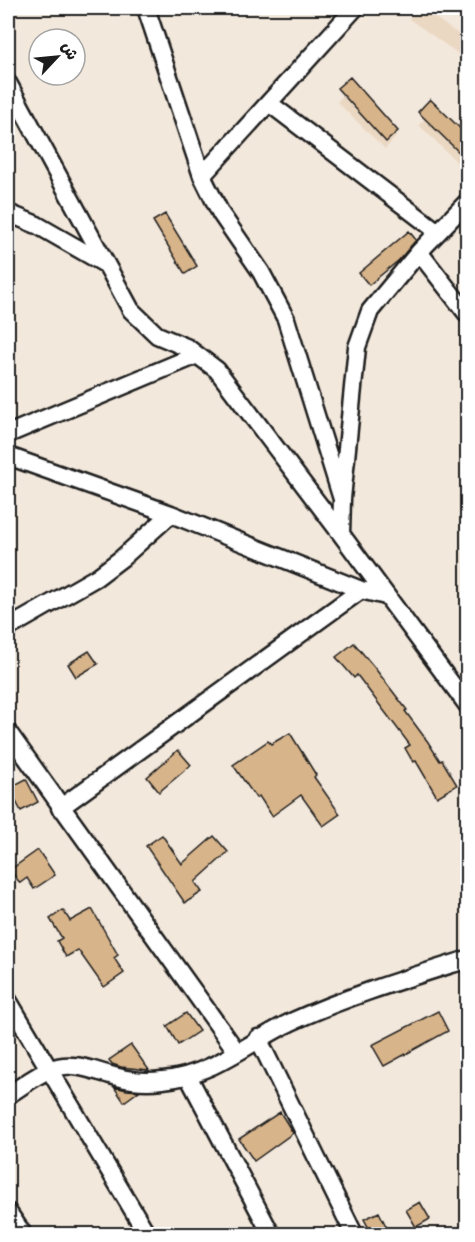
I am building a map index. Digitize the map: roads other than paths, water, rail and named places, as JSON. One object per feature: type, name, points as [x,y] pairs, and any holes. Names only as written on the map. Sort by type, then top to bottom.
[{"type":"street","points":[[146,8],[202,176],[221,214],[261,272],[285,319],[342,499]]},
{"type":"street","points":[[202,176],[355,8]]},
{"type":"street","points":[[8,83],[131,310],[157,334],[188,348],[217,370],[468,706]]},
{"type":"street","points":[[269,103],[438,232]]},
{"type":"street","points":[[341,534],[342,499],[357,347],[370,311],[419,252],[468,201]]},
{"type":"street","points":[[8,213],[37,225],[106,265]]},
{"type":"street","points":[[419,252],[468,315]]},
{"type":"street","points":[[8,434],[197,355]]},
{"type":"street","points":[[8,456],[171,514],[361,590],[386,596]]},
{"type":"street","points":[[8,628],[97,577],[171,514]]},
{"type":"street","points":[[60,808],[361,590]]},
{"type":"street","points":[[8,732],[60,808],[237,1052]]},
{"type":"street","points":[[8,1095],[50,1069],[73,1066],[142,1081],[188,1076],[237,1052],[258,1038],[328,1007],[468,959]]},
{"type":"street","points":[[8,999],[147,1234]]},
{"type":"street","points":[[258,1038],[354,1234]]},
{"type":"street","points":[[188,1076],[271,1234]]},
{"type":"street","points":[[8,1212],[23,1234]]}]
